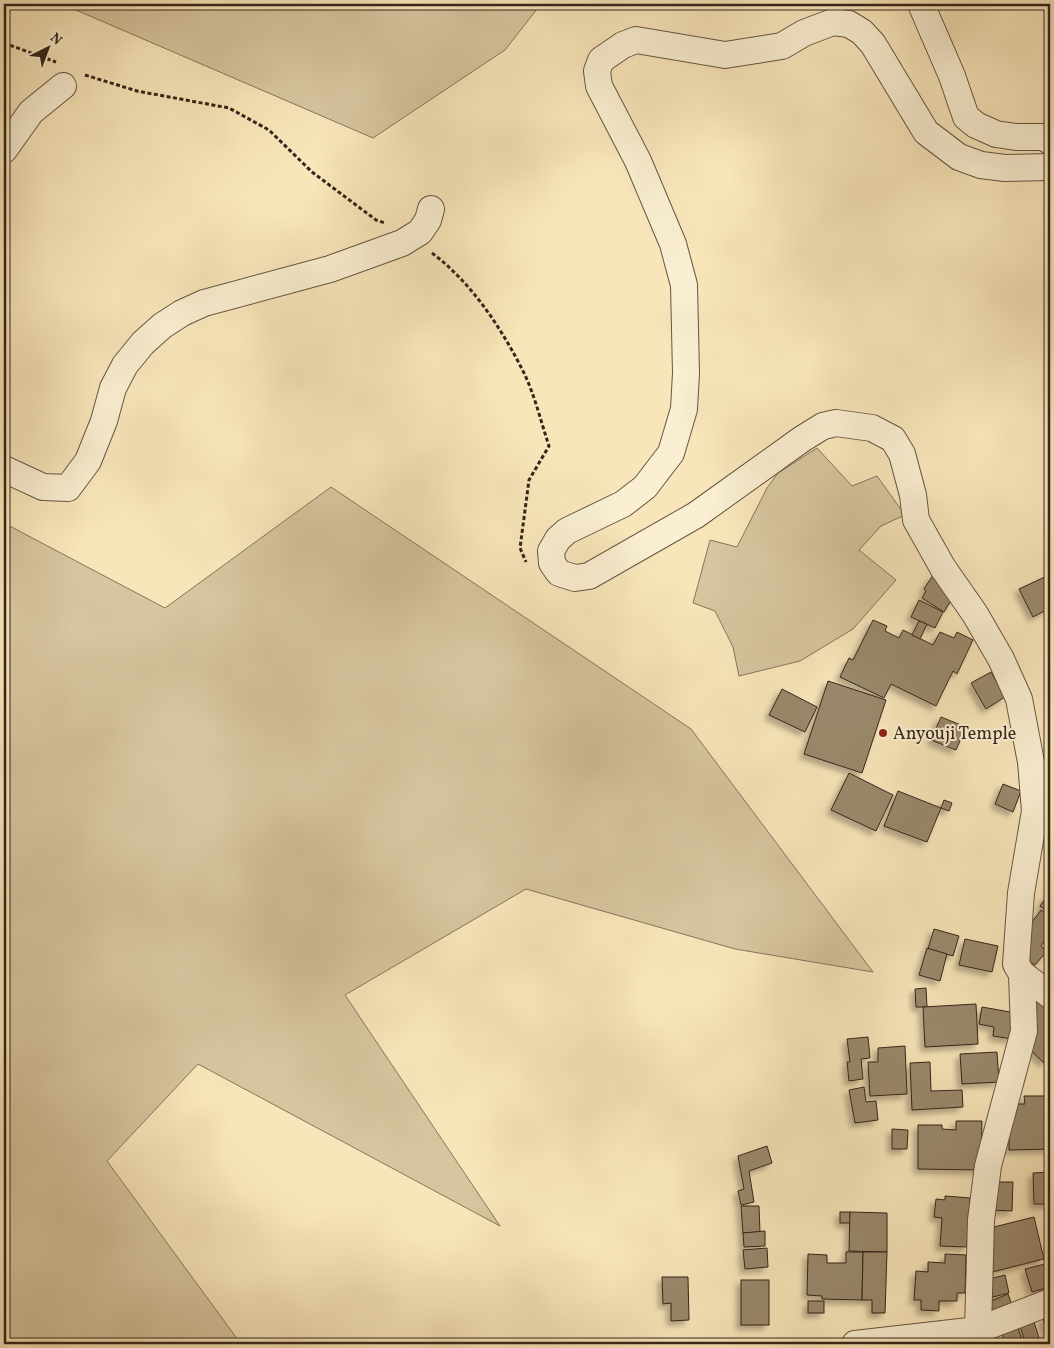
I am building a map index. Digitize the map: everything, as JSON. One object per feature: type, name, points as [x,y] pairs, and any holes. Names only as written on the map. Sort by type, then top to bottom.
[{"type":"street","points":[[921,4],[952,76],[966,117],[976,125],[996,134],[1043,137],[1050,141]]},
{"type":"street","points":[[1050,167],[1005,168],[981,165],[959,157],[926,132],[873,44],[862,32],[849,24],[833,22],[804,33],[782,46],[725,55],[636,40],[612,51],[602,60],[597,71],[599,86],[638,161],[673,244],[684,285],[686,373],[684,409],[671,453],[645,487],[623,504],[567,531],[558,539],[551,551],[552,563],[559,574],[575,578],[589,576],[696,515],[802,438],[823,426],[836,423],[872,428],[893,440],[902,454],[913,495],[916,520],[943,568],[975,614],[1001,660],[1019,699],[1043,816],[1023,876],[1016,964],[1022,974],[1050,995]]},
{"type":"street","points":[[4,150],[31,112],[66,74]]},
{"type":"street","points":[[4,469],[42,487],[68,488],[88,462],[104,421],[113,388],[125,365],[143,343],[162,326],[182,313],[204,303],[330,269],[402,243],[420,232],[428,220],[431,209]]},
{"type":"street","points":[[978,1330],[981,1220],[988,1166],[1024,1032],[1022,974]]},
{"type":"street","points":[[866,1343],[978,1330],[1050,1302]]},
{"type":"path","points":[[4,43],[66,74],[137,91],[229,108],[269,130],[312,172],[376,220],[392,226]]},
{"type":"path","points":[[430,252],[453,269],[494,321],[525,375],[549,446],[529,480],[520,548],[529,566]]},
{"type":"shaded area","points":[[62,4],[541,4],[505,50],[373,138]]},
{"type":"shaded area","points":[[817,448],[852,486],[877,476],[905,515],[881,526],[859,550],[896,580],[853,629],[800,661],[739,676],[733,647],[715,611],[693,603],[710,540],[737,547],[767,488],[778,473]]},
{"type":"shaded area","points":[[331,487],[691,729],[873,972],[735,949],[526,889],[345,995],[500,1226],[198,1064],[107,1161],[241,1344],[4,1344],[4,523],[165,608]]},
{"type":"building","points":[[933,575],[955,594],[944,612],[922,598],[926,591],[924,589]]},
{"type":"building","points":[[1049,575],[1050,608],[1033,617],[1019,589]]},
{"type":"building","points":[[919,600],[943,612],[935,628],[911,617]]},
{"type":"building","points":[[873,620],[887,626],[885,631],[899,638],[903,630],[933,645],[940,632],[954,638],[957,632],[973,640],[957,674],[953,671],[936,706],[891,684],[884,698],[840,677],[849,658],[853,660]]},
{"type":"building","points":[[919,621],[927,624],[920,639],[912,635]]},
{"type":"building","points":[[991,672],[1005,697],[986,709],[971,683]]},
{"type":"building","points":[[828,681],[886,700],[862,773],[804,754]]},
{"type":"building","points":[[782,689],[817,707],[805,732],[769,715]]},
{"type":"building","points":[[941,717],[966,727],[956,750],[931,740]]},
{"type":"building","points":[[849,773],[893,795],[876,831],[831,810]]},
{"type":"building","points":[[1003,784],[1021,791],[1013,812],[995,804]]},
{"type":"building","points":[[898,791],[941,808],[927,842],[884,826]]},
{"type":"building","points":[[944,800],[952,803],[949,811],[941,808]]},
{"type":"building","points":[[1050,892],[1050,913],[1040,906]]},
{"type":"building","points":[[1041,910],[1050,916],[1050,933],[1041,946],[1047,951],[1035,965],[1023,956],[1026,930]]},
{"type":"building","points":[[934,929],[959,936],[953,956],[928,949]]},
{"type":"building","points":[[965,939],[998,946],[992,972],[959,965]]},
{"type":"building","points":[[927,948],[947,954],[940,981],[919,975]]},
{"type":"building","points":[[926,988],[927,1007],[916,1007],[915,989]]},
{"type":"building","points":[[1035,999],[1050,1013],[1050,1056],[1044,1063],[1025,1045]]},
{"type":"building","points":[[976,1004],[978,1044],[925,1047],[923,1007]]},
{"type":"building","points":[[982,1007],[1016,1013],[1012,1039],[993,1036],[994,1027],[979,1024]]},
{"type":"building","points":[[868,1037],[870,1058],[861,1059],[863,1079],[849,1081],[847,1062],[850,1062],[847,1039]]},
{"type":"building","points":[[905,1046],[907,1094],[870,1096],[868,1062],[878,1062],[878,1048]]},
{"type":"building","points":[[997,1052],[999,1082],[962,1084],[960,1054]]},
{"type":"building","points":[[930,1062],[931,1091],[962,1090],[963,1107],[912,1110],[910,1063]]},
{"type":"building","points":[[864,1087],[866,1102],[876,1101],[878,1120],[855,1123],[849,1090]]},
{"type":"building","points":[[1024,1096],[1050,1096],[1050,1149],[1009,1150],[1009,1130],[1016,1104],[1025,1104]]},
{"type":"building","points":[[956,1121],[982,1121],[981,1170],[918,1169],[918,1125],[942,1125],[942,1129],[956,1130]]},
{"type":"building","points":[[892,1129],[908,1130],[907,1149],[892,1149]]},
{"type":"building","points":[[767,1146],[772,1163],[749,1171],[754,1202],[741,1205],[738,1191],[744,1189],[738,1156]]},
{"type":"building","points":[[1050,1172],[1050,1204],[1034,1204],[1033,1173]]},
{"type":"building","points":[[991,1182],[1013,1182],[1012,1211],[991,1210]]},
{"type":"building","points":[[945,1196],[970,1198],[967,1247],[940,1246],[942,1218],[934,1217],[936,1199],[945,1200]]},
{"type":"building","points":[[741,1206],[759,1206],[760,1232],[743,1233]]},
{"type":"building","points":[[840,1212],[850,1212],[850,1223],[840,1223]]},
{"type":"building","points":[[850,1212],[887,1213],[887,1252],[849,1251]]},
{"type":"building","points":[[1034,1217],[1044,1259],[992,1272],[982,1230]]},
{"type":"building","points":[[765,1231],[765,1246],[744,1247],[743,1233]]},
{"type":"building","points":[[767,1248],[768,1267],[745,1269],[743,1250]]},
{"type":"building","points":[[846,1252],[863,1252],[862,1300],[822,1299],[822,1296],[807,1295],[808,1254],[827,1255],[827,1263],[846,1263]]},
{"type":"building","points":[[863,1252],[887,1252],[885,1313],[872,1313],[872,1300],[862,1300]]},
{"type":"building","points":[[945,1254],[966,1255],[965,1293],[957,1293],[957,1301],[939,1301],[939,1311],[921,1310],[921,1300],[914,1300],[916,1271],[928,1272],[928,1262],[945,1263]]},
{"type":"building","points":[[1045,1264],[1050,1287],[1032,1292],[1025,1269]]},
{"type":"building","points":[[1005,1275],[1009,1293],[989,1298],[985,1280]]},
{"type":"building","points":[[662,1277],[688,1277],[689,1320],[671,1321],[671,1303],[663,1304]]},
{"type":"building","points":[[741,1280],[769,1280],[769,1325],[741,1325]]},
{"type":"building","points":[[1008,1294],[1012,1305],[993,1313],[989,1302]]},
{"type":"building","points":[[808,1301],[824,1301],[824,1313],[808,1313]]},
{"type":"building","points":[[1050,1317],[1050,1344],[1043,1319]]},
{"type":"building","points":[[1034,1322],[1041,1344],[1026,1344],[1020,1327]]},
{"type":"building","points":[[1018,1328],[1023,1343],[1006,1344],[1002,1334]]},
{"type":"waterway","points":[[1045,784],[1050,807]]},
{"type":"place","name":"Anyouji Temple","points":[[883,733]]}]
